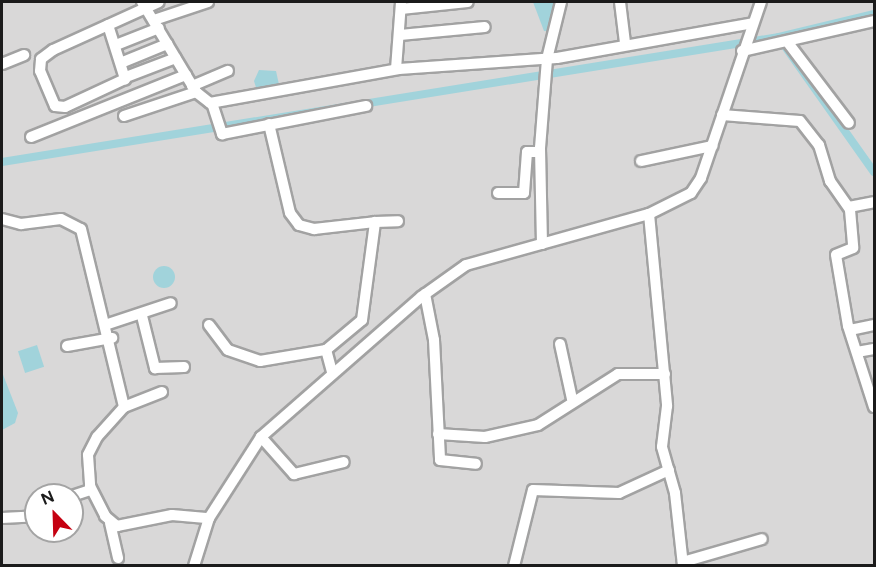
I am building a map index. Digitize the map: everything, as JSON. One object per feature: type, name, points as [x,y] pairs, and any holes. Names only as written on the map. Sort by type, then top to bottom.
[{"type":"street","points":[[159,2],[144,5],[108,26],[45,55],[39,66],[42,77],[52,102],[62,108],[126,77],[176,58]]},
{"type":"street","points":[[116,45],[156,24],[208,2]]},
{"type":"street","points":[[396,69],[401,5],[468,2]]},
{"type":"street","points":[[542,244],[540,152],[547,60],[561,2]]},
{"type":"street","points":[[620,2],[625,43]]},
{"type":"street","points":[[194,566],[209,518],[261,437],[333,372],[426,294],[466,265],[650,214],[691,193],[712,146],[742,50],[761,2]]},
{"type":"street","points":[[144,5],[194,89],[213,107],[219,132],[366,106]]},
{"type":"street","points":[[742,50],[789,44],[874,21]]},
{"type":"street","points":[[213,107],[396,69],[547,60],[625,43],[752,25]]},
{"type":"street","points":[[108,26],[123,62],[126,77]]},
{"type":"street","points":[[400,35],[485,27]]},
{"type":"street","points":[[123,62],[168,44]]},
{"type":"street","points":[[789,44],[849,123]]},
{"type":"street","points":[[2,64],[24,55]]},
{"type":"street","points":[[124,116],[194,89],[228,71]]},
{"type":"street","points":[[31,137],[186,75]]},
{"type":"street","points":[[722,115],[793,119],[806,125],[822,151],[830,181],[849,207],[853,248],[836,255],[850,330],[874,407]]},
{"type":"street","points":[[269,124],[290,213],[299,225],[314,230],[398,221]]},
{"type":"street","points":[[641,161],[712,146]]},
{"type":"street","points":[[498,193],[524,193],[528,152],[540,152]]},
{"type":"street","points":[[849,207],[874,202]]},
{"type":"street","points":[[650,214],[665,374],[662,439],[683,564],[762,539]]},
{"type":"street","points":[[2,219],[21,224],[61,219],[81,229],[112,338],[124,407]]},
{"type":"street","points":[[208,325],[228,350],[261,361],[326,350],[362,320],[375,222]]},
{"type":"street","points":[[426,294],[434,340],[441,462],[476,464]]},
{"type":"street","points":[[108,324],[142,316],[171,303]]},
{"type":"street","points":[[142,316],[155,368],[184,367]]},
{"type":"street","points":[[850,330],[874,325]]},
{"type":"street","points":[[67,345],[112,338]]},
{"type":"street","points":[[560,344],[572,399]]},
{"type":"street","points":[[857,352],[874,349]]},
{"type":"street","points":[[326,350],[333,372]]},
{"type":"street","points":[[438,434],[485,437],[538,425],[559,416],[572,399],[618,374],[665,374]]},
{"type":"street","points":[[118,558],[111,523],[91,490],[88,456],[97,437],[124,407],[162,392]]},
{"type":"street","points":[[261,437],[294,474],[344,462]]},
{"type":"street","points":[[514,566],[533,490],[619,493],[669,470]]},
{"type":"street","points":[[84,492],[91,490]]},
{"type":"street","points":[[111,523],[123,527],[172,514],[209,518]]},
{"type":"street","points":[[2,518],[24,517]]},
{"type":"shaded area","points":[[2,2],[874,2],[874,565],[2,565]]},
{"type":"water","points":[[533,2],[563,2],[556,32],[544,31]]},
{"type":"water","points":[[259,70],[276,71],[280,89],[258,94],[254,81]]},
{"type":"water","points":[[164,266],[172,269],[175,277],[172,285],[164,288],[156,285],[153,277],[156,269]]},
{"type":"water","points":[[37,345],[44,367],[25,373],[18,351]]},
{"type":"water","points":[[2,372],[18,413],[15,423],[2,430]]},
{"type":"waterway","points":[[2,162],[779,37],[874,14]]},
{"type":"waterway","points":[[779,38],[874,172]]}]
